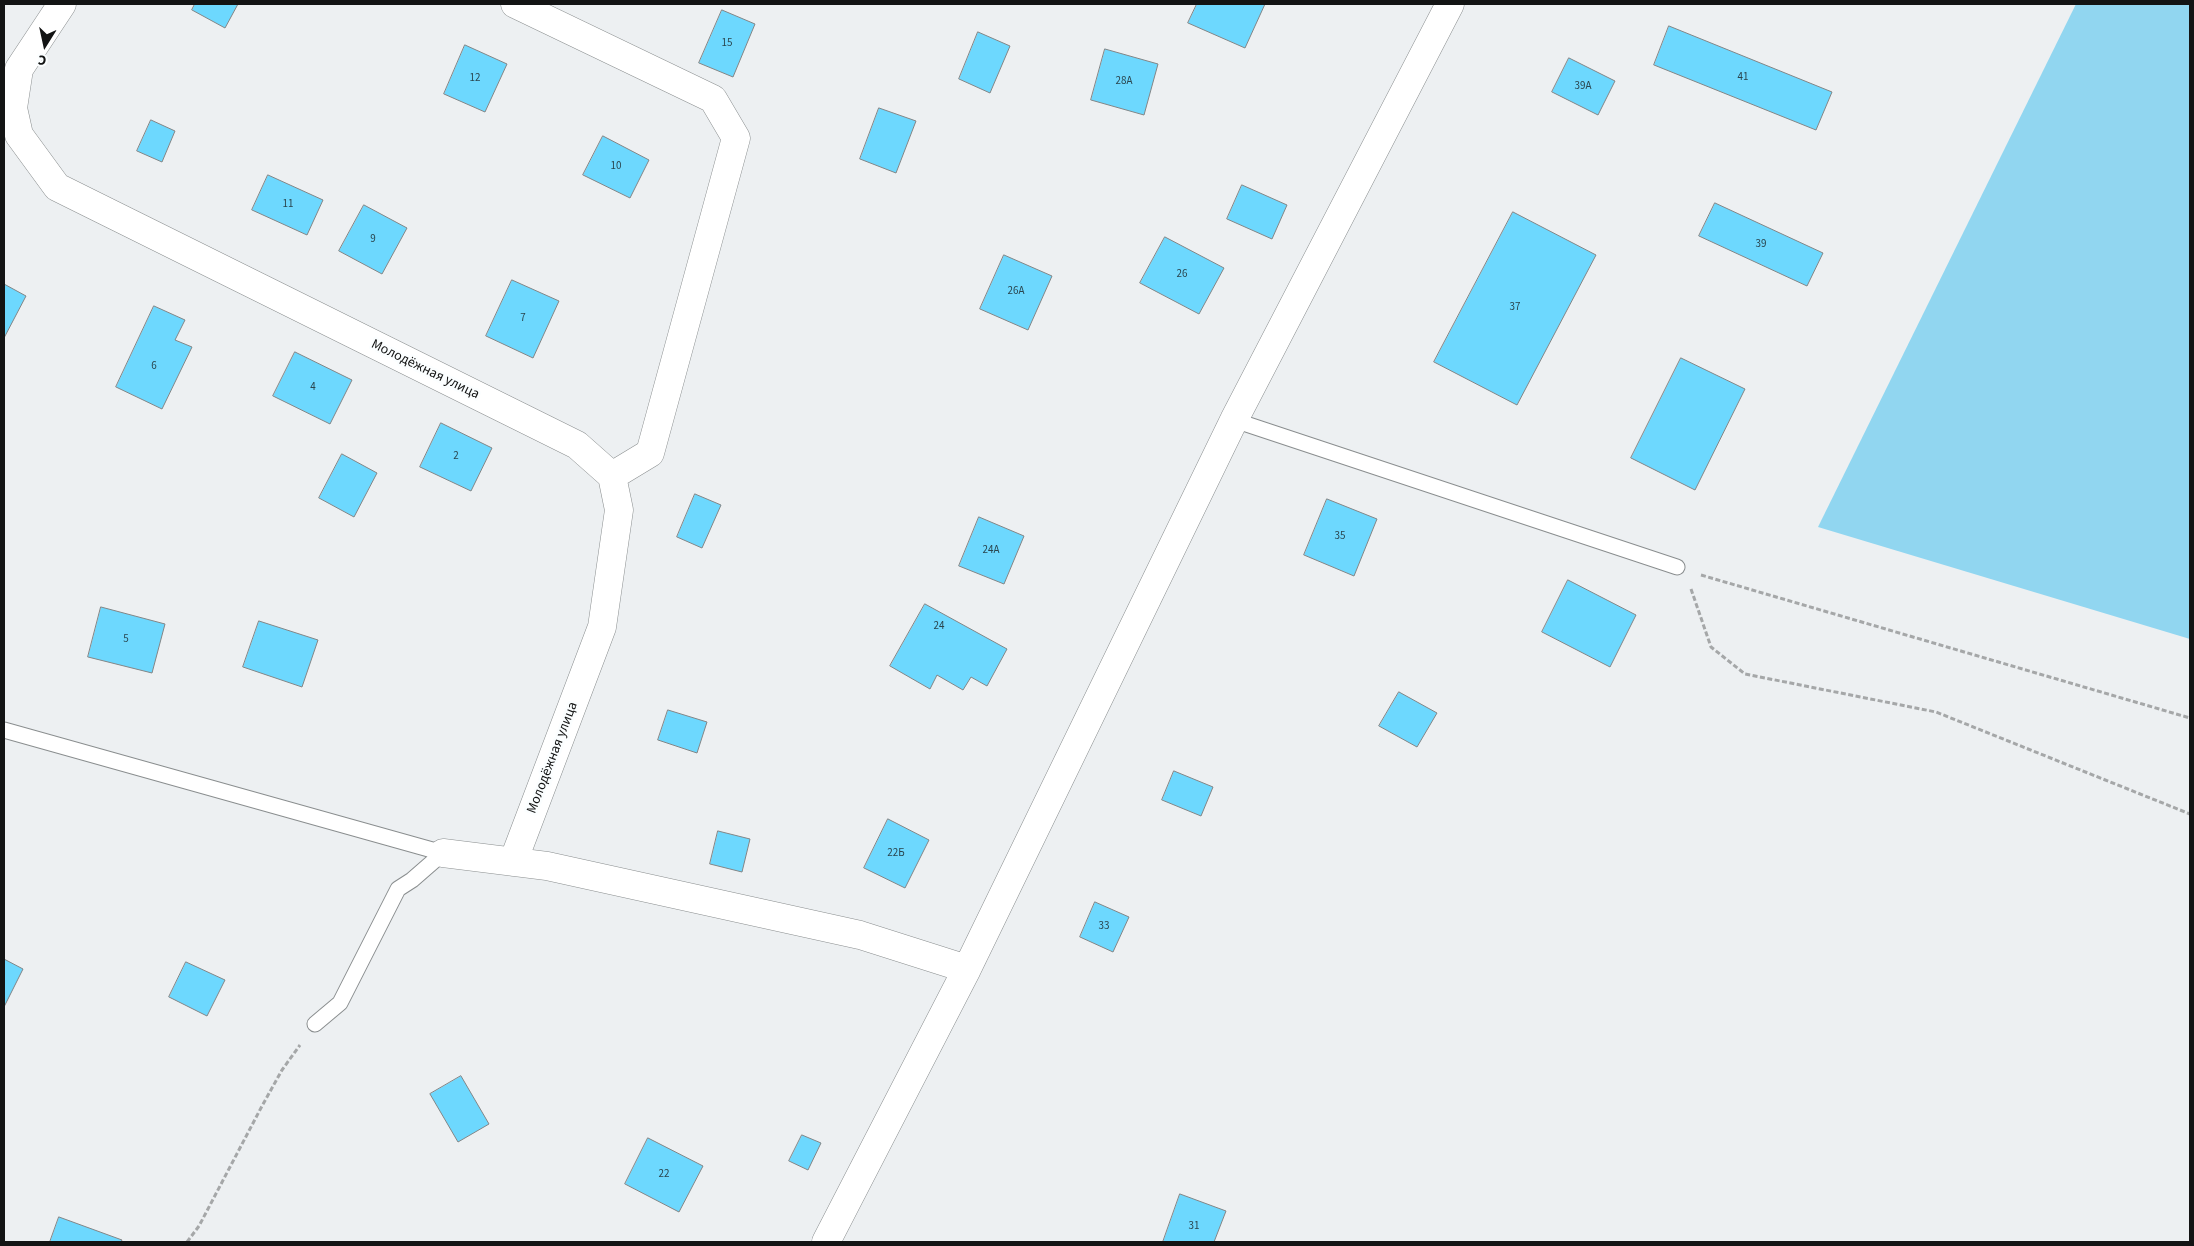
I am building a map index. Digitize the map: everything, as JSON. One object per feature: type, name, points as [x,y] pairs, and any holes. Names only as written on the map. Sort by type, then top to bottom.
[{"type":"street","name":"Молодёжная улица","points":[[62,4],[19,69],[13,108],[19,135],[56,187],[577,445],[612,476],[619,510],[602,627],[513,862]]},
{"type":"street","points":[[514,4],[713,99],[736,138],[650,453],[612,476]]},
{"type":"street","points":[[826,1242],[967,968],[1234,420],[1450,4]]},
{"type":"street","points":[[443,853],[547,866],[860,935],[967,968]]},
{"type":"lane","points":[[1234,420],[1677,567]]},
{"type":"lane","points":[[4,730],[443,853]]},
{"type":"lane","points":[[315,1024],[340,1003],[398,889],[412,880],[443,853]]},
{"type":"path","points":[[1677,567],[2190,718]]},
{"type":"path","points":[[1677,567],[1694,593],[1711,647],[1744,674],[1936,712],[2190,814]]},
{"type":"path","points":[[187,1242],[199,1226],[282,1070],[315,1024]]},
{"type":"shaded area","points":[[2076,4],[2190,4],[2190,639],[1818,527]]},
{"type":"building","points":[[195,4],[238,4],[225,28],[192,10]]},
{"type":"building","points":[[1197,4],[1265,4],[1245,48],[1188,23]]},
{"type":"building","points":[[722,10],[755,24],[733,77],[699,63]]},
{"type":"building","points":[[1669,26],[1832,92],[1816,130],[1654,65]]},
{"type":"building","points":[[978,32],[1010,46],[990,93],[959,79]]},
{"type":"building","points":[[465,45],[507,64],[485,112],[444,94]]},
{"type":"building","points":[[1105,49],[1158,64],[1144,115],[1091,100]]},
{"type":"building","points":[[1569,58],[1615,81],[1598,115],[1552,92]]},
{"type":"building","points":[[879,108],[916,121],[896,173],[860,159]]},
{"type":"building","points":[[151,120],[175,131],[162,162],[137,151]]},
{"type":"building","points":[[603,136],[649,160],[630,198],[583,175]]},
{"type":"building","points":[[268,175],[323,200],[307,235],[252,210]]},
{"type":"building","points":[[1242,185],[1287,205],[1272,239],[1227,219]]},
{"type":"building","points":[[1715,203],[1823,253],[1807,286],[1699,236]]},
{"type":"building","points":[[364,205],[407,228],[382,274],[339,251]]},
{"type":"building","points":[[1513,212],[1596,255],[1517,405],[1434,362]]},
{"type":"building","points":[[1165,237],[1224,268],[1199,314],[1140,283]]},
{"type":"building","points":[[1004,255],[1052,276],[1028,330],[980,309]]},
{"type":"building","points":[[512,280],[559,301],[533,358],[486,336]]},
{"type":"building","points":[[4,284],[26,296],[4,338]]},
{"type":"building","points":[[154,306],[185,320],[175,340],[192,347],[162,409],[116,387]]},
{"type":"building","points":[[295,352],[352,380],[330,424],[273,396]]},
{"type":"building","points":[[1681,358],[1745,389],[1695,490],[1631,458]]},
{"type":"building","points":[[441,423],[492,448],[471,491],[420,467]]},
{"type":"building","points":[[342,454],[377,473],[354,517],[319,498]]},
{"type":"building","points":[[695,494],[721,505],[702,548],[677,537]]},
{"type":"building","points":[[1327,499],[1377,519],[1354,576],[1304,555]]},
{"type":"building","points":[[979,517],[1024,536],[1004,584],[959,566]]},
{"type":"building","points":[[1568,580],[1636,615],[1610,667],[1542,632]]},
{"type":"building","points":[[925,604],[1007,649],[987,686],[971,677],[963,690],[937,675],[930,689],[890,666]]},
{"type":"building","points":[[101,607],[165,624],[152,673],[88,657]]},
{"type":"building","points":[[259,621],[318,640],[302,687],[243,667]]},
{"type":"building","points":[[1399,692],[1437,713],[1417,747],[1379,726]]},
{"type":"building","points":[[668,710],[707,722],[697,753],[658,740]]},
{"type":"building","points":[[1174,771],[1213,787],[1201,816],[1162,800]]},
{"type":"building","points":[[888,819],[929,840],[905,888],[864,868]]},
{"type":"building","points":[[718,831],[750,839],[742,872],[710,864]]},
{"type":"building","points":[[1095,902],[1129,917],[1113,952],[1080,937]]},
{"type":"building","points":[[4,959],[23,969],[4,1007]]},
{"type":"building","points":[[186,962],[225,980],[207,1016],[169,997]]},
{"type":"building","points":[[461,1076],[489,1124],[458,1142],[430,1094]]},
{"type":"building","points":[[802,1135],[821,1143],[808,1170],[789,1161]]},
{"type":"building","points":[[648,1138],[703,1166],[679,1212],[625,1184]]},
{"type":"building","points":[[1180,1194],[1226,1211],[1214,1242],[1163,1242]]},
{"type":"building","points":[[59,1217],[122,1240],[121,1242],[50,1242]]}]
